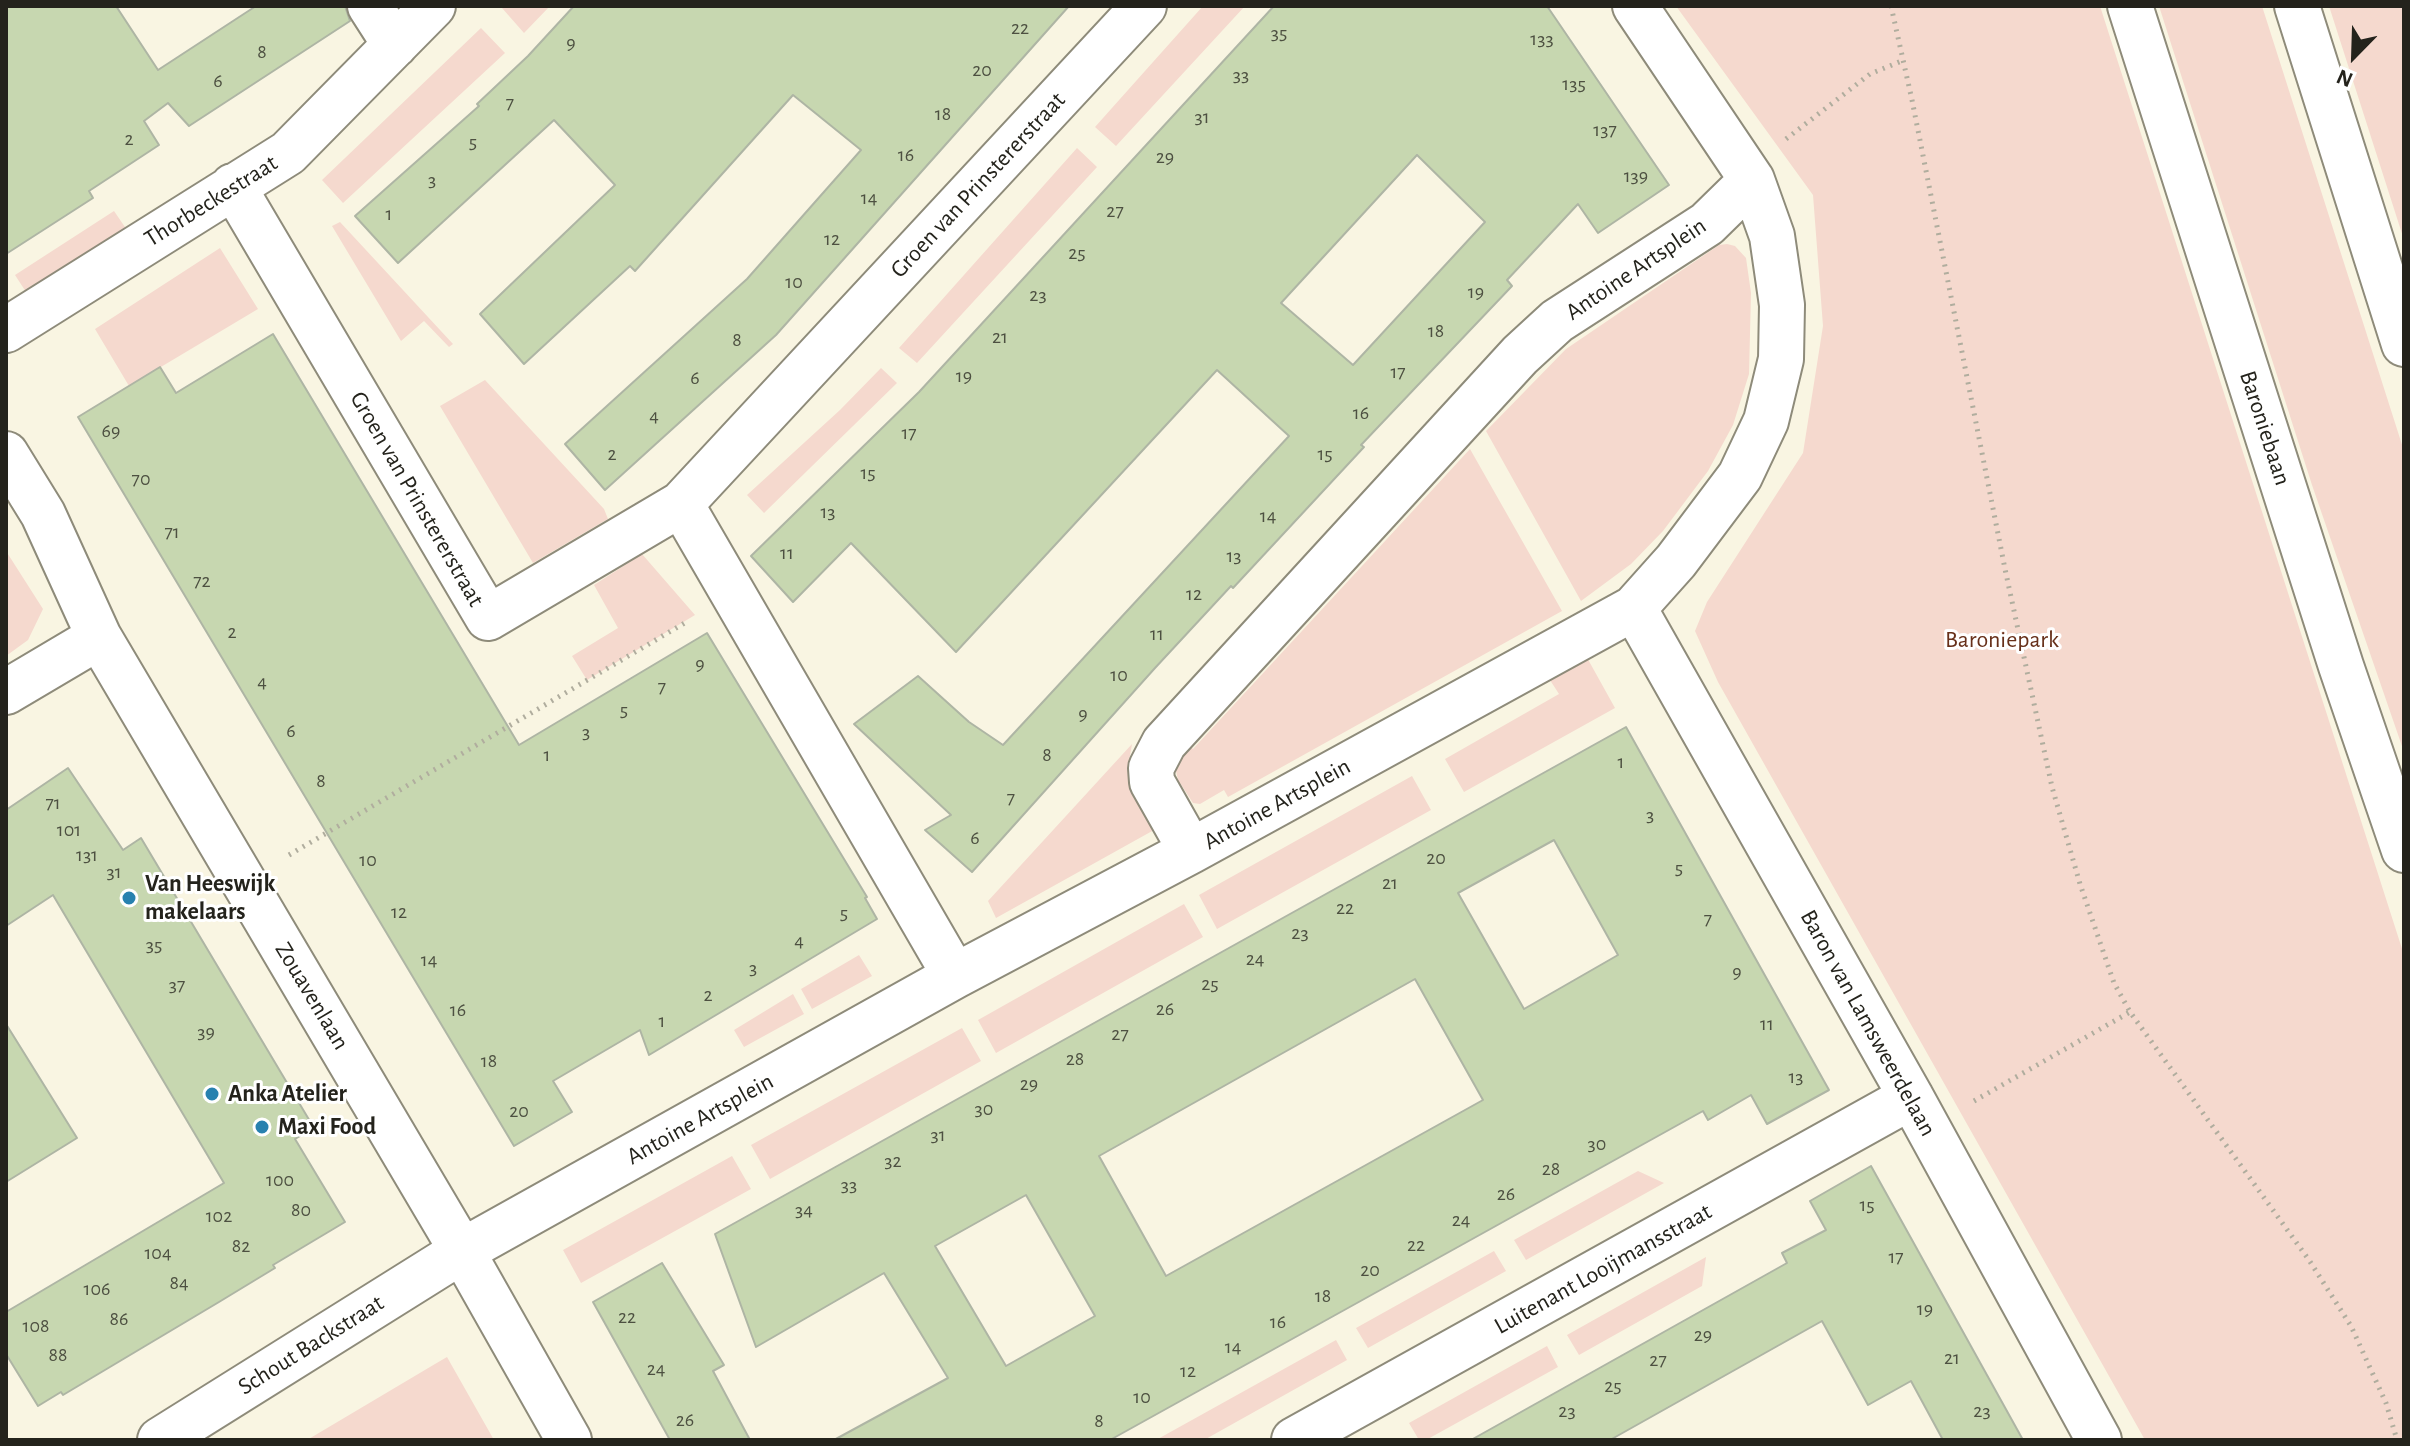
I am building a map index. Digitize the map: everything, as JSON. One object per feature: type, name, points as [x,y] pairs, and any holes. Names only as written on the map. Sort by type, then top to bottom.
[{"type":"street","points":[[370,6],[395,45]]},
{"type":"street","name":"Thorbeckestraat","points":[[6,330],[288,153],[433,6]]},
{"type":"street","name":"Groen van Prinstererstraat","points":[[233,186],[488,618],[681,504],[1144,6]]},
{"type":"street","points":[[1635,6],[1752,180]]},
{"type":"street","name":"Baroniebaan","points":[[2130,6],[2341,666],[2404,850]]},
{"type":"street","points":[[2297,6],[2404,344]]},
{"type":"street","name":"Antoine Artsplein","points":[[462,1251],[955,976],[1191,851],[1634,608],[1683,552],[1740,476],[1766,421],[1781,359],[1782,305],[1772,236],[1752,180],[1707,224],[1557,321],[1520,355],[1164,743],[1151,768],[1152,782],[1191,851]]},
{"type":"street","name":"Zouavenlaan","points":[[6,454],[43,514],[99,637],[462,1251],[569,1440]]},
{"type":"street","points":[[681,504],[955,976]]},
{"type":"street","name":"Baron van Lamsweerdelaan","points":[[1634,608],[1919,1112],[2099,1440]]},
{"type":"street","points":[[6,692],[99,637]]},
{"type":"street","name":"Luitenant Looijmansstraat","points":[[1294,1440],[1919,1112]]},
{"type":"street","name":"Schout Backstraat","points":[[160,1440],[462,1251]]},
{"type":"path","points":[[1891,6],[2052,787],[2080,884],[2114,983],[2130,1012],[2309,1260],[2351,1326],[2386,1403],[2397,1440]]},
{"type":"path","points":[[1752,180],[1778,145],[1870,74],[1904,60]]},
{"type":"path","points":[[244,882],[733,594]]},
{"type":"path","points":[[1919,1112],[2130,1012]]},
{"type":"green space","points":[[503,6],[550,6],[524,33]]},
{"type":"green space","points":[[1203,6],[1245,6],[1116,146],[1095,127]]},
{"type":"green space","name":"Baroniepark","points":[[1676,6],[2100,6],[2404,955],[2404,1440],[2145,1440],[1718,682],[1695,631],[1707,602],[1803,453],[1823,326],[1813,195]]},
{"type":"green space","points":[[2159,6],[2262,6],[2404,451],[2404,752],[2312,485]]},
{"type":"green space","points":[[2329,6],[2404,6],[2404,240]]},
{"type":"green space","points":[[481,28],[505,53],[343,203],[322,180]]},
{"type":"green space","points":[[1077,148],[1097,167],[917,363],[899,348]]},
{"type":"green space","points":[[114,211],[127,230],[28,295],[15,275]]},
{"type":"green space","points":[[340,222],[453,344],[449,347],[424,321],[401,341],[332,226]]},
{"type":"green space","points":[[1719,245],[1735,246],[1746,258],[1751,293],[1749,374],[1733,425],[1708,471],[1663,531],[1631,564],[1581,601],[1486,431],[1566,349]]},
{"type":"green space","points":[[220,248],[258,309],[129,386],[95,329]]},
{"type":"green space","points":[[881,368],[897,383],[764,513],[747,495]]},
{"type":"green space","points":[[485,380],[604,509],[608,519],[533,563],[440,406]]},
{"type":"green space","points":[[1470,449],[1562,611],[1228,797],[1224,790],[1200,804],[1193,803],[1178,780],[1179,757],[1189,746],[1193,749]]},
{"type":"green space","points":[[6,551],[43,609],[28,640],[6,656]]},
{"type":"green space","points":[[642,554],[695,615],[587,680],[572,656],[618,628],[594,585]]},
{"type":"green space","points":[[1585,654],[1615,708],[1464,792],[1445,759],[1559,694],[1548,677]]},
{"type":"green space","points":[[1132,744],[1129,779],[1154,830],[996,918],[988,901]]},
{"type":"green space","points":[[1412,776],[1431,810],[1217,929],[1199,895]]},
{"type":"green space","points":[[1184,904],[1203,937],[996,1053],[978,1020]]},
{"type":"green space","points":[[859,955],[872,976],[812,1009],[801,989]]},
{"type":"green space","points":[[793,994],[804,1014],[744,1047],[734,1030]]},
{"type":"green space","points":[[962,1028],[981,1061],[770,1179],[751,1145]]},
{"type":"green space","points":[[732,1156],[751,1189],[581,1283],[563,1250]]},
{"type":"green space","points":[[1638,1171],[1664,1183],[1526,1260],[1514,1240]]},
{"type":"green space","points":[[1494,1251],[1506,1271],[1368,1348],[1356,1328]]},
{"type":"green space","points":[[1706,1257],[1702,1286],[1579,1355],[1567,1335]]},
{"type":"green space","points":[[1336,1340],[1347,1360],[1204,1440],[1156,1440]]},
{"type":"green space","points":[[1547,1346],[1558,1367],[1426,1440],[1419,1440],[1409,1423]]},
{"type":"green space","points":[[447,1357],[494,1440],[307,1440],[435,1364]]},
{"type":"building","points":[[6,6],[116,6],[158,70],[256,6],[345,6],[350,21],[189,126],[168,103],[144,121],[159,145],[89,191],[93,198],[6,254]]},
{"type":"building","points":[[574,6],[1069,6],[776,335],[605,490],[565,444],[747,279],[861,150],[793,95],[635,271],[630,266],[524,364],[480,314],[615,185],[554,120],[398,263],[355,216],[479,106],[477,104],[528,56]]},
{"type":"building","points":[[1274,6],[1547,6],[1669,185],[1598,233],[1578,204],[1507,280],[1512,286],[1155,668],[972,872],[925,830],[951,815],[854,724],[918,676],[969,722],[1003,745],[1289,436],[1217,370],[956,652],[851,543],[793,602],[751,556],[919,392]],"holes":[[[1417,155],[1485,222],[1353,365],[1281,303]]]},
{"type":"building","points":[[273,334],[519,745],[707,633],[867,897],[877,919],[649,1055],[640,1030],[553,1081],[572,1112],[514,1146],[78,417],[160,367],[176,393]]},
{"type":"building","points":[[1626,727],[1829,1090],[1767,1124],[1751,1095],[1708,1120],[1703,1111],[1110,1440],[834,1440],[948,1378],[884,1273],[756,1347],[715,1234]],"holes":[[[1554,840],[1618,955],[1524,1009],[1458,893]],[[1415,979],[1483,1100],[1166,1276],[1099,1156]],[[1026,1195],[1095,1316],[1006,1366],[935,1246]]]},
{"type":"building","points":[[68,768],[123,850],[141,838],[314,1128],[295,1139],[345,1222],[219,1302],[63,1395],[61,1392],[38,1406],[6,1354],[6,1312],[224,1183],[53,895],[6,926],[6,810]]},
{"type":"building","points":[[6,1024],[77,1138],[6,1182]]},
{"type":"building","points":[[1871,1166],[2023,1440],[1943,1440],[1911,1381],[1868,1405],[1822,1321],[1610,1440],[1471,1440],[1787,1263],[1782,1253],[1826,1230],[1810,1201]]},
{"type":"building","points":[[662,1263],[724,1365],[713,1371],[750,1440],[670,1440],[593,1302]]},
{"type":"place","name":"Van Heeswijk makelaars","points":[[129,898]]},
{"type":"place","name":"Anka Atelier","points":[[212,1094]]},
{"type":"place","name":"Maxi Food","points":[[262,1127]]}]
